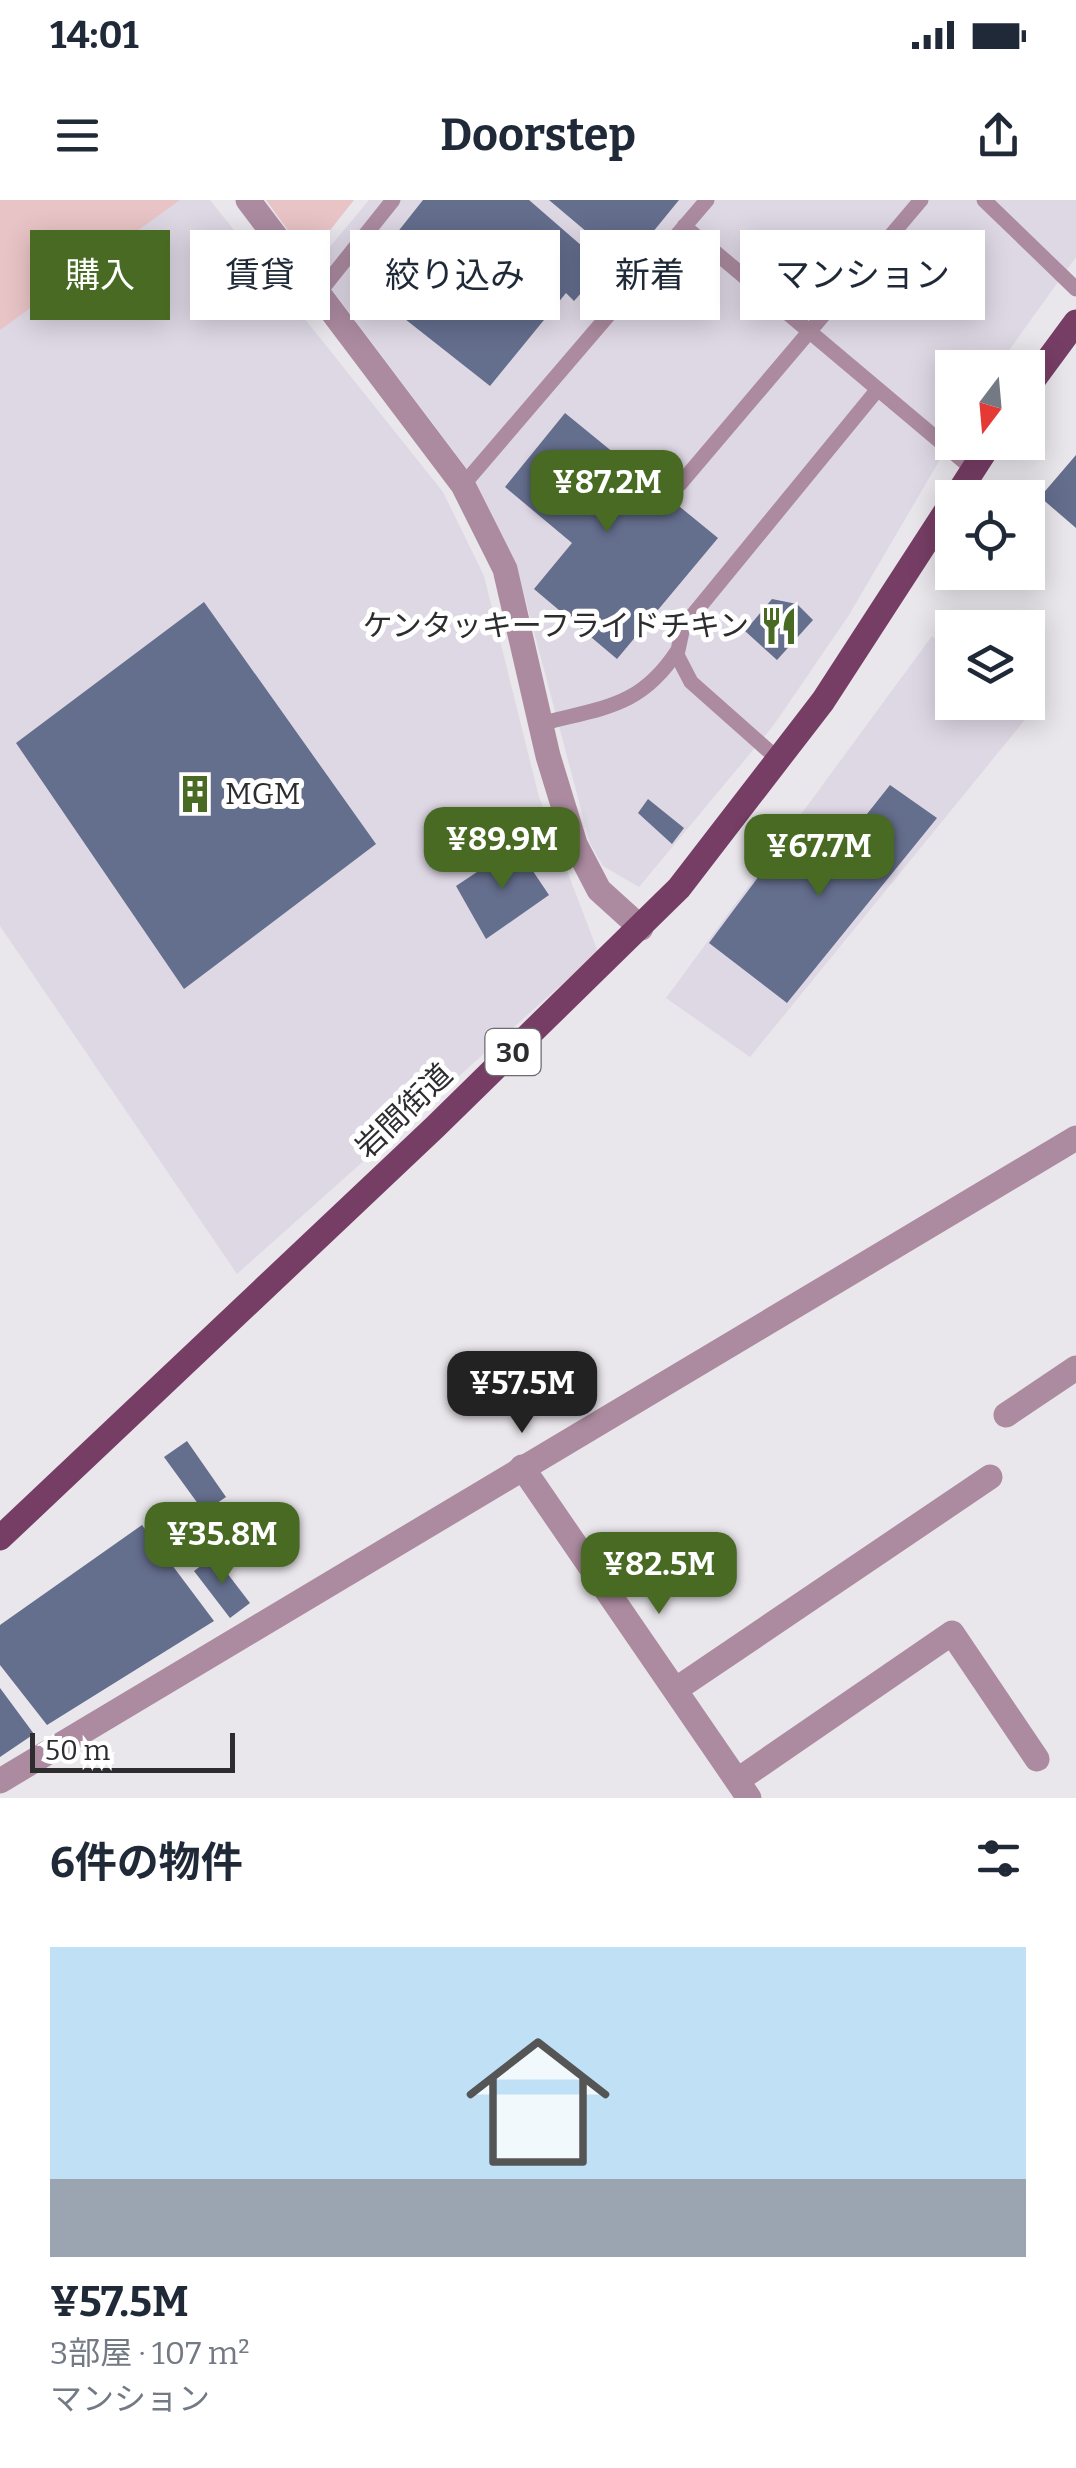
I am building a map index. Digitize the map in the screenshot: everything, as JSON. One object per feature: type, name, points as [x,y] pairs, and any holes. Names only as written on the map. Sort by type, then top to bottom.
[{"type":"main road","points":[[1045,364],[1076,322]]},
{"type":"main road","name":"岩間街道","points":[[967,480],[980,460]]},
{"type":"main road","name":"岩間街道","points":[[0,1538],[642,928],[679,888],[779,760],[935,528]]},
{"type":"street","points":[[248,200],[270,230]]},
{"type":"street","points":[[330,310],[462,486],[505,569],[540,724],[588,872],[599,890],[642,928]]},
{"type":"street","points":[[0,1781],[1076,1138]]},
{"type":"street","points":[[1006,1415],[1076,1368]]},
{"type":"street","points":[[522,1468],[744,1789],[952,1633],[1037,1760]]},
{"type":"street","points":[[675,1690],[990,1476]]},
{"type":"lane","points":[[330,279],[393,200]]},
{"type":"lane","points":[[462,486],[706,200]]},
{"type":"lane","points":[[680,484],[921,200]]},
{"type":"lane","points":[[984,200],[1076,289]]},
{"type":"lane","points":[[684,226],[974,470]]},
{"type":"lane","points":[[540,724],[630,700],[658,682],[678,650],[682,627],[878,389]]},
{"type":"lane","points":[[678,650],[690,682],[779,760]]},
{"type":"shaded area","points":[[0,200],[180,200],[138,230],[30,230],[30,308],[0,330]]},
{"type":"shaded area","points":[[112,200],[210,200],[234,230],[190,230],[190,320],[306,320],[443,492],[484,576],[539,797],[598,952],[237,1274],[0,926],[0,281],[30,259],[30,320],[170,320],[170,230],[71,230]]},
{"type":"shaded area","points":[[266,200],[354,200],[330,230],[288,230]]},
{"type":"shaded area","points":[[369,200],[1076,200],[1076,257],[1009,350],[935,350],[935,460],[940,460],[849,615],[773,726],[639,887],[603,866],[590,843],[516,564],[474,478],[355,320],[560,320],[560,230],[350,230],[350,314],[330,287],[330,247]]},
{"type":"shaded area","points":[[932,636],[935,720],[1025,720],[750,1057],[666,998]]},
{"type":"building","points":[[423,200],[529,200],[580,244],[580,294],[574,301],[566,293],[560,300],[560,230],[399,230]]},
{"type":"building","points":[[549,200],[679,200],[655,230],[585,230]]},
{"type":"building","points":[[406,320],[544,320],[490,386]]},
{"type":"building","points":[[565,413],[718,538],[617,659],[534,589],[572,543],[505,487]]},
{"type":"building","points":[[1076,455],[1076,528],[1045,501],[1045,491]]},
{"type":"building","name":"ケンタッキーフライドチキン","points":[[772,599],[797,604],[813,620],[777,660],[745,631]]},
{"type":"building","name":"MGM","points":[[204,602],[376,844],[184,989],[16,743]]},
{"type":"building","points":[[890,785],[937,818],[787,1003],[709,943],[765,868],[792,868],[813,882]]},
{"type":"building","points":[[648,799],[684,828],[672,844],[638,813]]},
{"type":"building","points":[[516,846],[549,895],[486,939],[456,886]]},
{"type":"building","points":[[187,1441],[226,1497],[204,1512],[164,1457]]},
{"type":"building","points":[[142,1525],[214,1621],[47,1725],[0,1665],[0,1625]]},
{"type":"building","points":[[214,1556],[250,1603],[230,1618],[194,1571]]},
{"type":"building","points":[[0,1688],[34,1734],[0,1757]]},
{"type":"place","name":"ケンタッキーフライドチキン","points":[[779,626]]},
{"type":"place","name":"MGM","points":[[195,794]]}]
